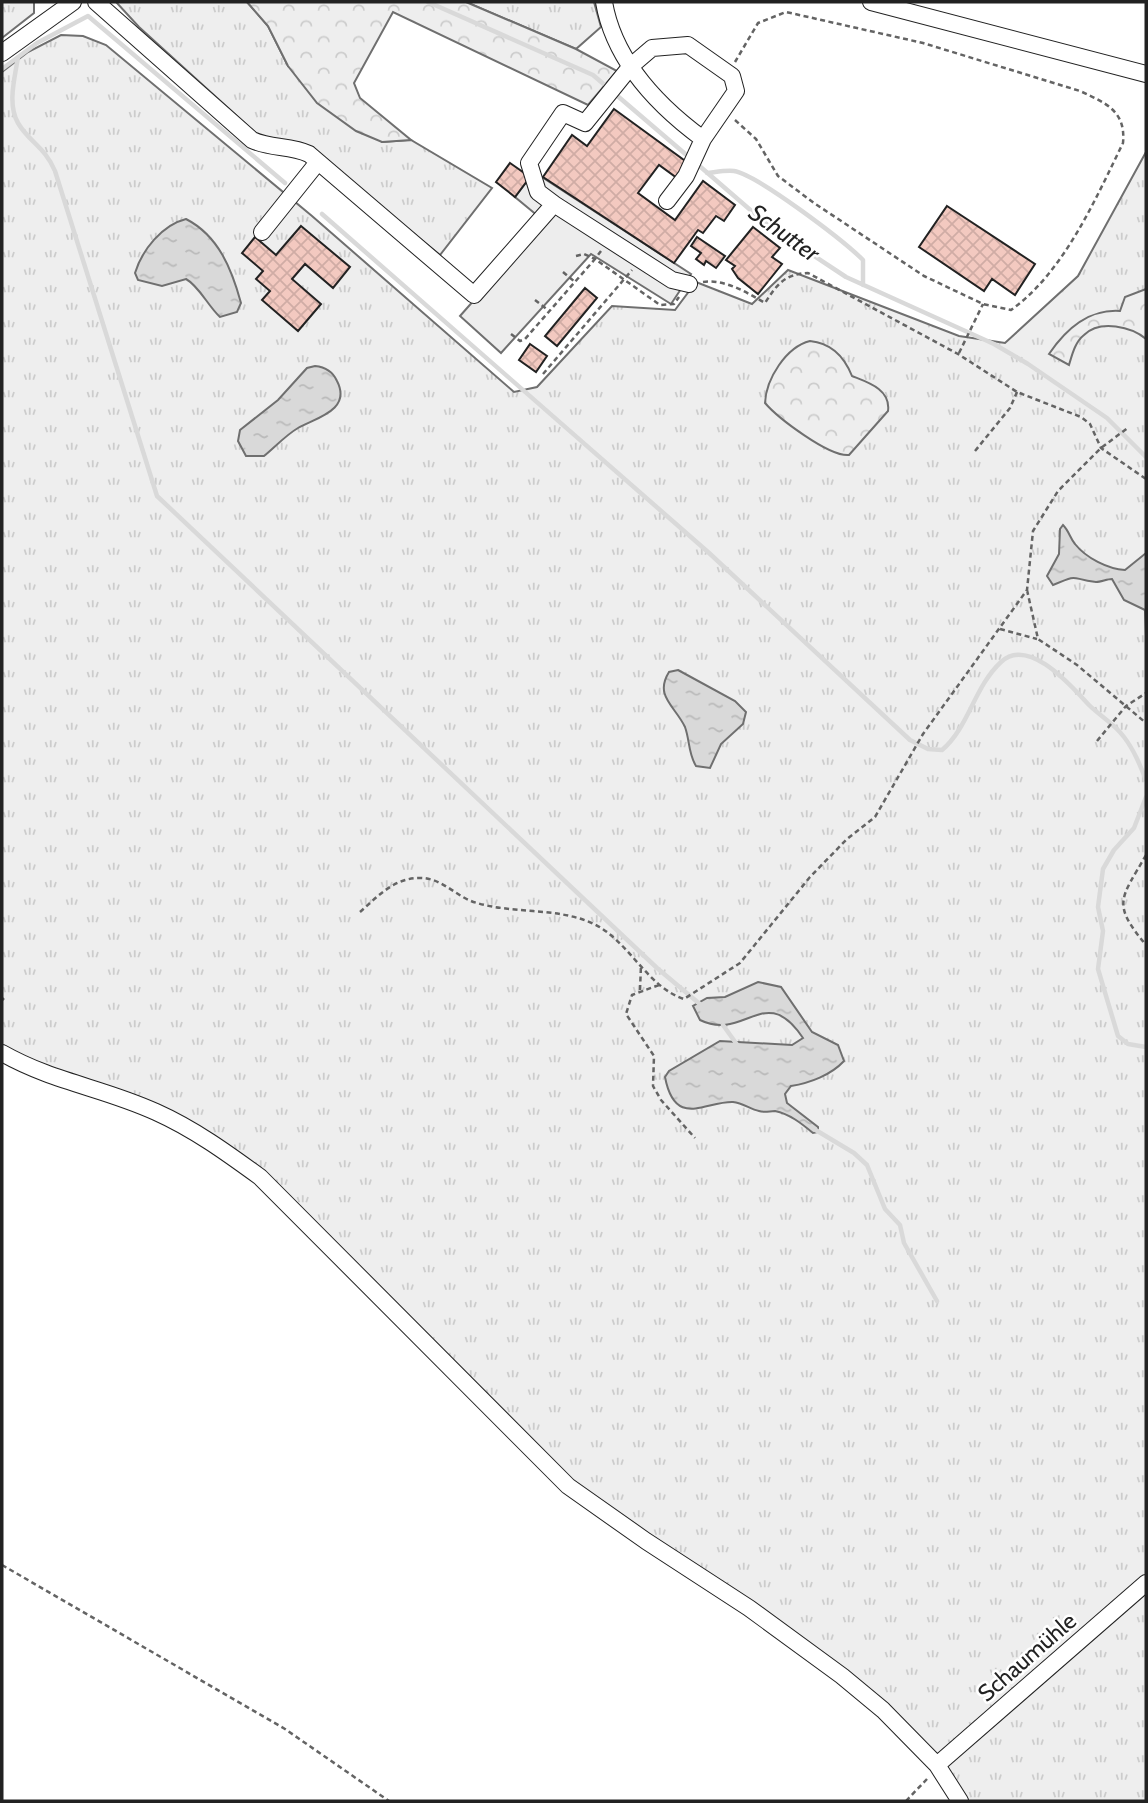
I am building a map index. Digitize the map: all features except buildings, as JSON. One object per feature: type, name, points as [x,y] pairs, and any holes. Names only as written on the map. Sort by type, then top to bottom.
[{"type":"street","points":[[41,2],[51,15]]},
{"type":"street","points":[[2,52],[73,2]]},
{"type":"street","points":[[96,2],[252,141],[266,147],[298,149],[318,162],[474,295],[554,204]]},
{"type":"street","points":[[604,2],[617,41],[644,85],[680,122],[704,139]]},
{"type":"street","points":[[871,2],[1146,74]]},
{"type":"street","points":[[667,201],[736,91],[732,76],[688,45],[652,48],[631,66],[613,92],[585,123],[562,113],[529,163],[538,192],[672,280],[689,284]]},
{"type":"street","points":[[262,232],[318,162]]},
{"type":"street","points":[[2,1053],[34,1071],[155,1111],[210,1140],[260,1177],[568,1486],[749,1608],[842,1676],[883,1710],[937,1765],[960,1801]]},
{"type":"street","name":"Schaumühle","points":[[937,1765],[1146,1583]]},
{"type":"path","points":[[724,111],[756,139],[778,176],[814,204],[924,276],[984,304],[1011,310],[1030,296],[1054,267],[1103,184],[1123,143],[1125,127],[1121,117],[1099,100],[1080,91],[923,43],[786,12],[758,23],[744,43],[732,76]]},
{"type":"path","points":[[511,334],[520,341],[525,338],[610,240]]},
{"type":"path","points":[[576,256],[584,254],[594,259],[660,305],[669,306],[677,301],[689,284],[714,281],[742,289],[765,303],[779,282],[791,274],[808,273],[958,354],[1017,392],[1090,424],[1101,448],[1146,479]]},
{"type":"path","points":[[543,374],[640,259]]},
{"type":"path","points":[[563,272],[575,282]]},
{"type":"path","points":[[535,300],[549,311]]},
{"type":"path","points":[[958,354],[965,345],[970,326],[984,304]]},
{"type":"path","points":[[975,451],[1010,408],[1017,392]]},
{"type":"path","points":[[1038,639],[1027,590],[1033,531],[1058,491],[1101,448],[1129,427]]},
{"type":"path","points":[[360,912],[396,883],[419,878],[439,882],[476,903],[541,912],[594,924],[641,965],[670,995],[684,999],[740,963],[810,877],[847,839],[875,817],[923,734],[1027,590]]},
{"type":"path","points":[[1000,629],[1038,639],[1077,665],[1146,723]]},
{"type":"path","points":[[1097,741],[1126,706],[1146,693]]},
{"type":"path","points":[[1146,855],[1125,891],[1122,906],[1127,922],[1146,945]]},
{"type":"path","points":[[640,990],[641,965]]},
{"type":"path","points":[[660,985],[632,995],[626,1014],[654,1056],[653,1086],[661,1100],[695,1138]]},
{"type":"path","points":[[2,1565],[274,1722],[389,1801]]},
{"type":"path","points":[[906,1801],[937,1765]]},
{"type":"green space","points":[[2,2],[34,2],[34,13],[2,38]]},
{"type":"green space","points":[[116,2],[247,2],[268,26],[288,66],[382,142],[411,140],[492,188],[440,255],[302,143],[261,138],[139,27]]},
{"type":"green space","points":[[247,2],[466,2],[576,49],[617,71],[588,105],[393,12],[354,83],[360,98],[411,140],[382,142],[356,131],[317,103],[288,66],[268,26]]},
{"type":"green space","points":[[466,2],[594,2],[601,27],[576,49]]},
{"type":"green space","points":[[61,35],[83,36],[106,45],[312,216],[514,392],[537,387],[612,306],[675,310],[696,282],[752,304],[788,270],[959,336],[1005,343],[1078,276],[1146,152],[1146,1801],[966,1801],[921,1740],[612,1512],[533,1448],[260,1169],[2,1047],[2,72],[28,52]]},
{"type":"green space","points":[[1146,289],[1146,339],[1133,331],[1116,326],[1098,327],[1078,341],[1069,365],[1049,354],[1079,322],[1098,313],[1120,311],[1125,297]]},
{"type":"green space","points":[[810,341],[824,344],[836,352],[852,376],[877,388],[886,397],[888,411],[849,455],[829,450],[817,443],[792,427],[765,403],[769,384],[779,365],[793,350]]},
{"type":"shaded area","points":[[534,172],[691,274],[671,304],[591,254],[501,353],[460,316],[544,221],[515,197]]},
{"type":"water","points":[[186,219],[207,235],[223,255],[241,303],[237,312],[220,317],[186,279],[162,286],[138,280],[135,273],[148,247],[169,227]]},
{"type":"water","points":[[315,366],[328,370],[337,381],[340,399],[336,406],[330,412],[298,428],[264,456],[246,456],[238,441],[240,430],[278,400],[307,368]]},
{"type":"water","points":[[1063,525],[1080,549],[1098,562],[1112,567],[1125,570],[1146,553],[1146,635],[1145,610],[1124,600],[1112,579],[1096,582],[1072,578],[1053,585],[1047,576],[1059,554],[1060,529]]},
{"type":"water","points":[[678,670],[735,701],[746,712],[743,724],[721,744],[710,768],[696,766],[685,727],[665,694],[665,680],[669,672]]},
{"type":"water","points":[[758,982],[781,987],[812,1032],[838,1045],[844,1061],[839,1066],[820,1078],[791,1086],[785,1094],[787,1103],[818,1127],[818,1132],[813,1133],[780,1112],[761,1112],[733,1102],[692,1109],[684,1107],[676,1103],[670,1093],[665,1077],[669,1071],[720,1041],[792,1045],[803,1038],[790,1022],[777,1014],[766,1013],[730,1024],[716,1025],[700,1020],[693,1006],[707,998],[725,997]]},
{"type":"waterway","name":"Schutter","points":[[428,2],[593,75],[690,158]]},
{"type":"waterway","points":[[2,69],[37,43],[88,16],[285,183]]},
{"type":"waterway","points":[[18,57],[13,90],[15,116],[22,130],[47,156],[55,171],[157,496],[657,968],[701,1005]]},
{"type":"waterway","name":"Schutter","points":[[696,163],[769,226],[846,277],[994,344],[1028,364],[1107,418],[1146,457]]},
{"type":"waterway","points":[[707,173],[734,171],[746,175],[800,210],[863,260],[863,285]]},
{"type":"waterway","points":[[322,214],[708,552],[910,740],[928,749],[942,750],[959,730],[992,672],[1001,662],[1012,656],[1024,655],[1049,667],[1116,728],[1131,747],[1146,780]]},
{"type":"waterway","points":[[1146,797],[1134,828],[1114,850],[1103,869],[1098,907],[1103,931],[1098,969],[1118,1036],[1128,1044],[1146,1047]]},
{"type":"waterway","points":[[723,1025],[738,1046]]},
{"type":"waterway","points":[[814,1129],[854,1153],[867,1165],[885,1209],[900,1225],[904,1243],[937,1301]]}]
